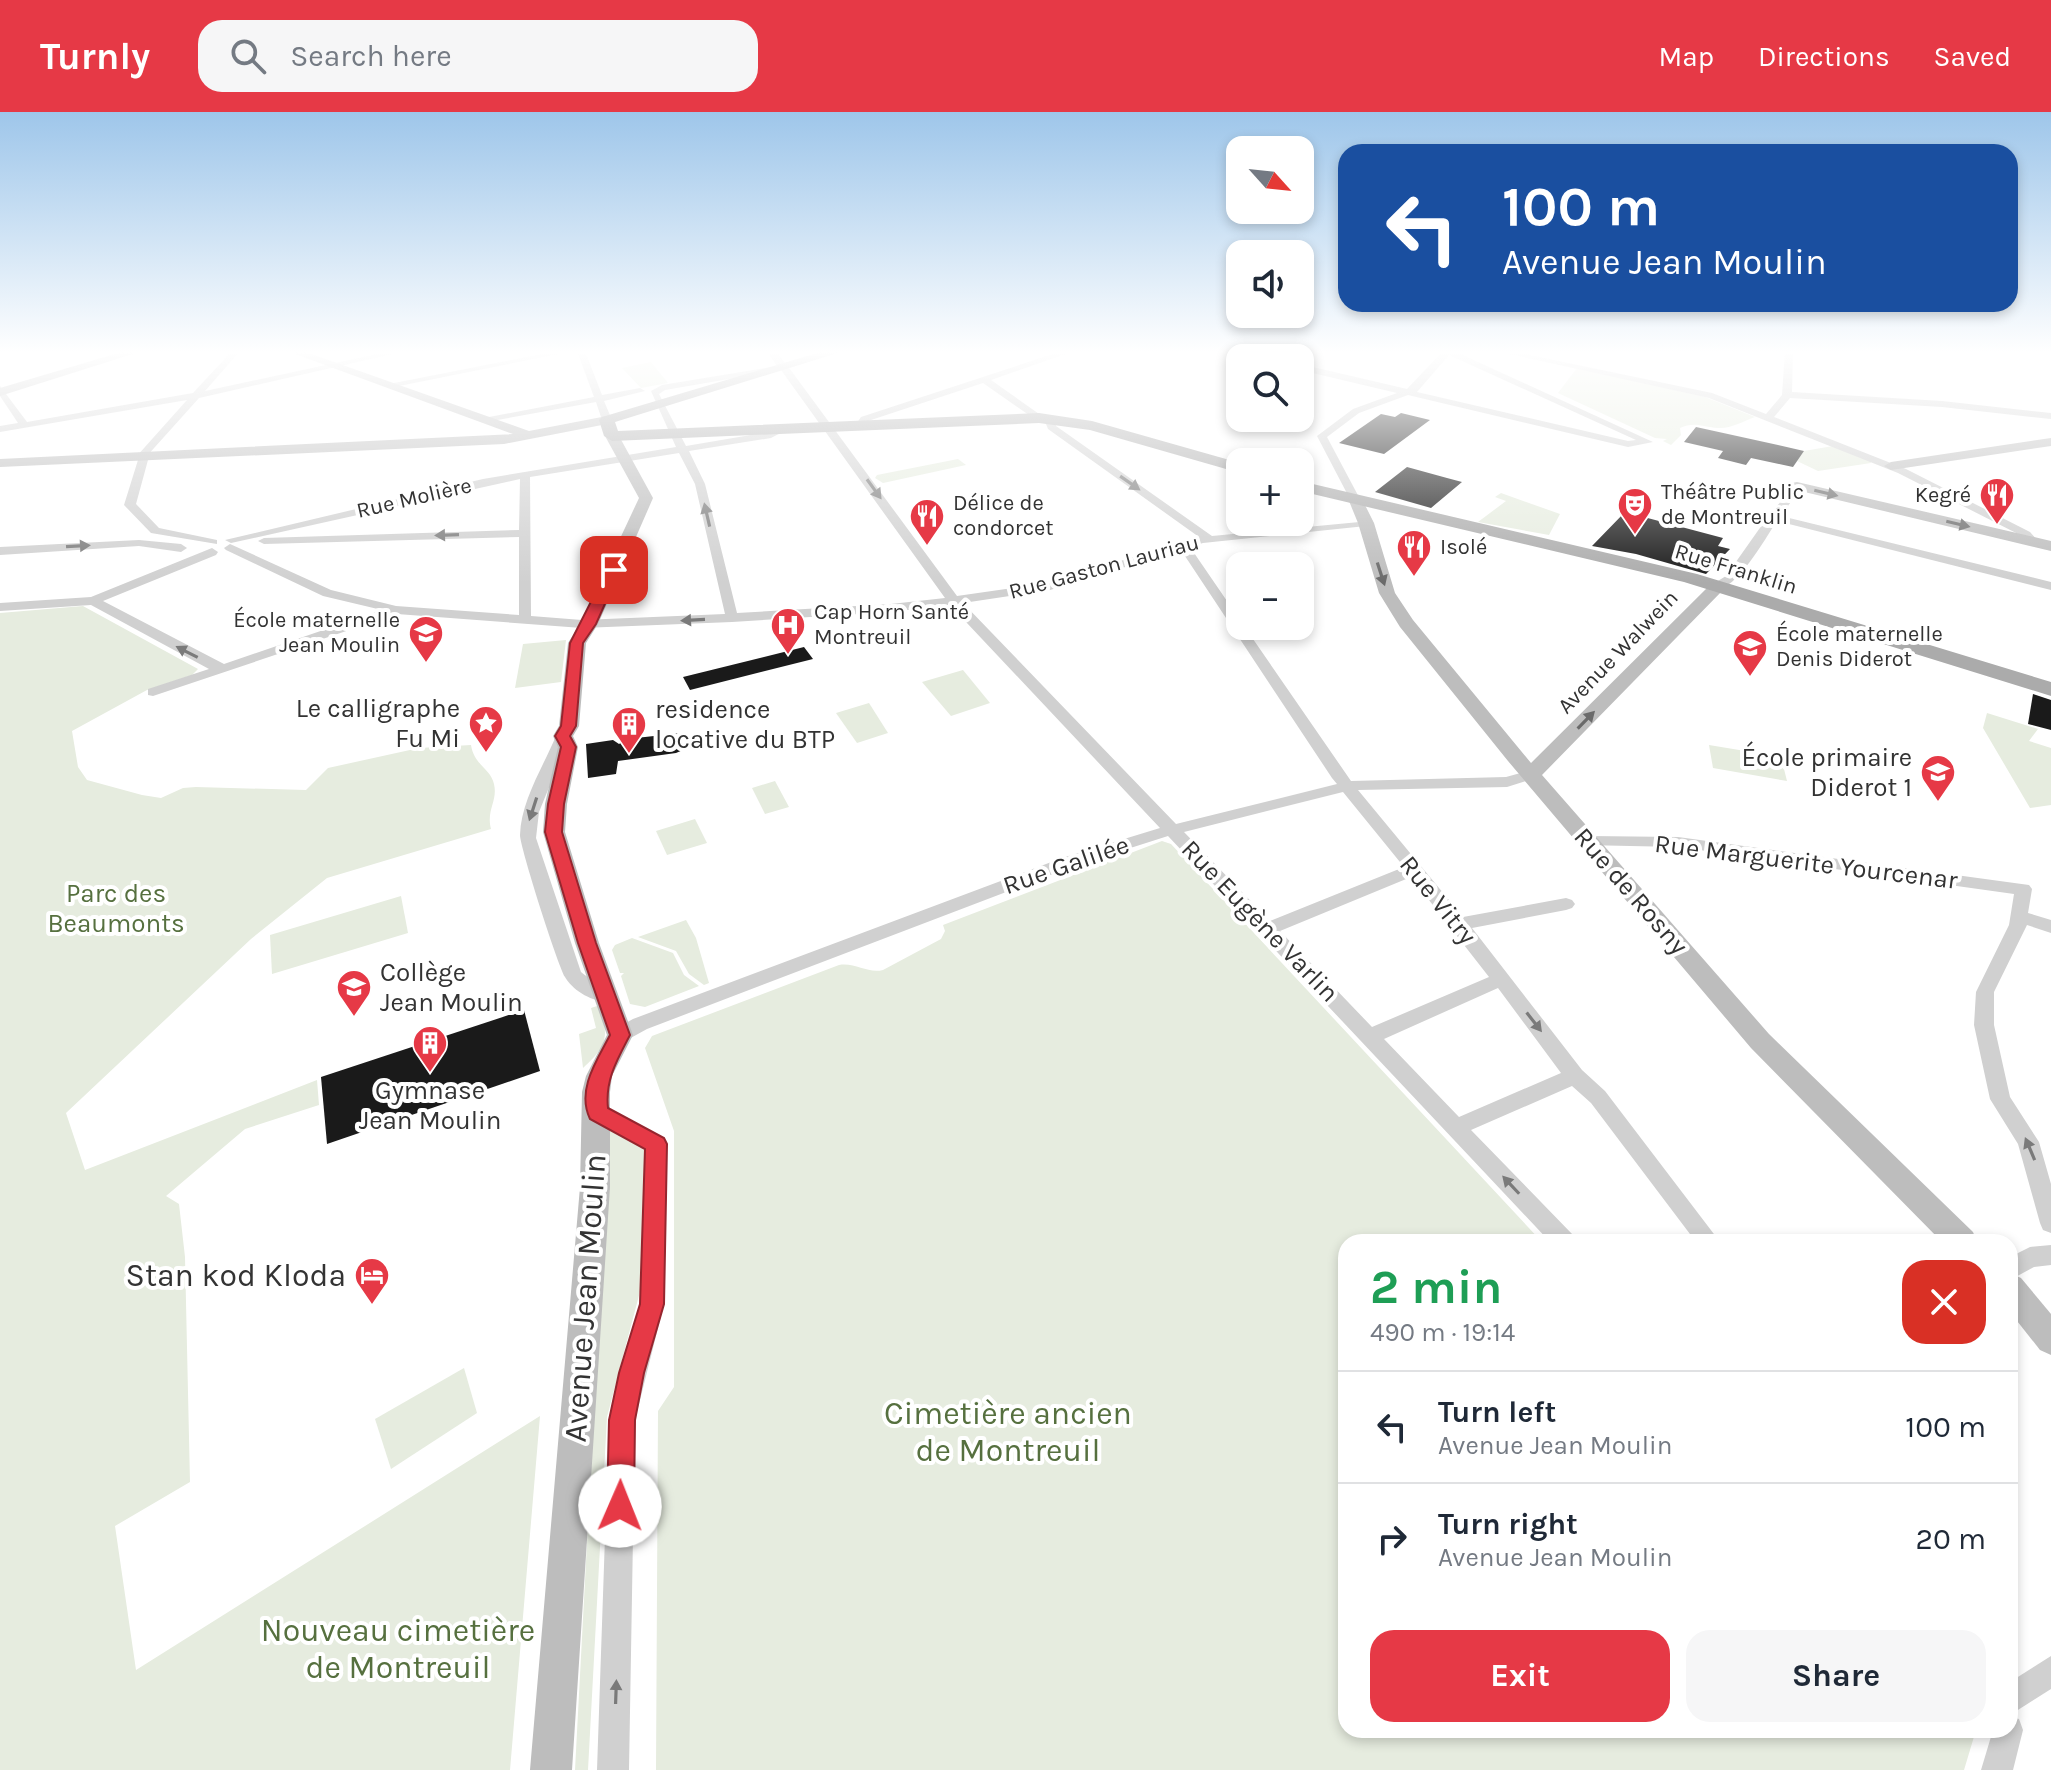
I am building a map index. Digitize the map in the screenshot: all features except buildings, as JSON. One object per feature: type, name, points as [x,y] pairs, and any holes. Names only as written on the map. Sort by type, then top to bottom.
[{"type":"main road","points":[[510,428],[530,436]]},
{"type":"main road","points":[[0,463],[501,440],[605,428]]},
{"type":"main road","points":[[609,428],[646,498],[589,624],[577,643],[569,726],[563,736],[568,747],[556,804],[554,832],[620,1035]]},
{"type":"main road","points":[[614,428],[674,433],[772,428]]},
{"type":"main road","points":[[1100,428],[1226,464]]},
{"type":"main road","points":[[1891,466],[2051,442]]},
{"type":"main road","points":[[1797,486],[2051,546]]},
{"type":"main road","name":"Rue Franklin","points":[[1314,490],[1717,587],[2051,689]]},
{"type":"main road","name":"Rue de Rosny","points":[[1356,501],[1366,523],[1387,593],[1406,623],[1531,775],[1760,1041],[1954,1234]]},
{"type":"main road","name":"Avenue Walwein","points":[[1531,775],[1717,587]]},
{"type":"main road","name":"Avenue Jean Moulin","points":[[551,1770],[598,1113],[596,1092],[599,1076],[620,1035]]},
{"type":"main road","points":[[2018,1298],[2051,1339]]},
{"type":"street","points":[[166,428],[141,457],[143,460],[130,505],[155,531],[210,547]]},
{"type":"street","points":[[672,428],[700,484],[732,618]]},
{"type":"street","name":"Rue Molière","points":[[232,544],[483,482],[771,435],[780,428]]},
{"type":"street","name":"Rue Eugène Varlin","points":[[830,428],[954,601],[1557,1234]]},
{"type":"street","points":[[1053,428],[1209,539]]},
{"type":"street","points":[[1332,428],[1322,436],[1356,501]]},
{"type":"street","points":[[1562,428],[1628,444],[1648,442],[1618,428]]},
{"type":"street","points":[[1797,428],[1891,466],[2026,534],[2033,542]]},
{"type":"street","points":[[525,476],[525,620]]},
{"type":"street","name":"Avenue Walwein","points":[[1717,587],[1730,579],[1797,486]]},
{"type":"street","points":[[1773,517],[2051,586]]},
{"type":"street","name":"Rue Gaston Lauriau","points":[[232,544],[327,593],[396,610],[589,624],[732,618],[954,601],[1050,586],[1209,539],[1366,523]]},
{"type":"street","points":[[0,551],[139,543],[210,547],[525,533]]},
{"type":"street","name":"Rue Vitry","points":[[1183,545],[1347,786],[1459,924],[1575,1076],[1598,1097],[1703,1234]]},
{"type":"street","points":[[0,607],[93,601],[210,547]]},
{"type":"street","points":[[93,601],[203,660],[227,668]]},
{"type":"street","points":[[153,692],[396,610]]},
{"type":"street","name":"Rue Galilée","points":[[620,1035],[653,1019],[1068,862],[1171,830],[1347,786],[1507,782],[1531,775]]},
{"type":"street","name":"Rue Marguerite Yourcenar","points":[[1589,841],[1678,842],[2023,889],[2019,916]]},
{"type":"street","points":[[1268,929],[1413,870]]},
{"type":"street","points":[[1459,924],[1566,904]]},
{"type":"street","points":[[2051,927],[2019,916],[1985,992],[1984,1025],[2000,1099],[2028,1142],[2051,1223]]},
{"type":"street","points":[[1371,1036],[1501,979]]},
{"type":"street","points":[[1456,1127],[1575,1076]]},
{"type":"street","name":"Avenue Jean Moulin","points":[[598,1113],[656,1144],[652,1304],[622,1420],[613,1770]]},
{"type":"street","points":[[2018,1264],[2030,1257],[2051,1255]]},
{"type":"street","points":[[2018,1694],[2051,1671]]},
{"type":"street","points":[[1997,1770],[2006,1738]]},
{"type":"green space","points":[[1634,428],[1680,428],[1681,435],[1671,445],[1663,441],[1667,439],[1655,438]]},
{"type":"green space","points":[[1833,446],[1871,463],[1818,471],[1797,461],[1804,451]]},
{"type":"green space","points":[[958,459],[966,465],[883,483],[875,478],[877,475]]},
{"type":"green space","points":[[1501,493],[1560,514],[1549,535],[1478,522],[1506,501],[1495,497]]},
{"type":"green space","name":"Parc des Beaumonts","points":[[83,606],[198,669],[192,675],[147,690],[72,731],[78,767],[87,780],[161,798],[183,788],[196,787],[306,790],[328,768],[419,748],[471,745],[475,757],[492,779],[495,796],[490,816],[491,829],[327,878],[251,939],[66,1113],[85,1170],[317,1080],[319,1105],[245,1129],[166,1196],[179,1204],[185,1257],[190,1482],[115,1526],[136,1670],[540,1416],[510,1770],[0,1770],[0,613]]},
{"type":"green space","points":[[566,640],[561,682],[515,688],[523,644]]},
{"type":"green space","points":[[963,670],[990,703],[951,716],[922,682]]},
{"type":"green space","points":[[869,703],[888,733],[857,743],[836,713]]},
{"type":"green space","points":[[1987,713],[2038,729],[2029,741],[2051,748],[2051,805],[2030,808],[1983,728]]},
{"type":"green space","points":[[1709,745],[1781,757],[1787,781],[1713,768]]},
{"type":"green space","points":[[775,781],[789,807],[765,814],[752,788]]},
{"type":"green space","points":[[695,819],[707,843],[667,855],[656,831]]},
{"type":"green space","name":"Cimetière ancien de Montreuil","points":[[1162,841],[1171,844],[1535,1234],[1338,1234],[1338,1738],[1974,1738],[1964,1770],[656,1770],[658,1411],[674,1387],[674,1131],[645,1048],[652,1036],[839,965],[883,970],[941,939],[945,931],[943,925]]},
{"type":"green space","points":[[401,896],[408,933],[272,974],[270,935]]},
{"type":"green space","points":[[686,920],[696,938],[709,983],[704,985],[689,974],[676,951],[638,937]]},
{"type":"green space","points":[[632,938],[673,953],[684,975],[699,986],[645,1007],[630,1004],[621,976],[624,973],[620,973],[612,950],[615,945]]},
{"type":"green space","points":[[600,1005],[604,1040],[598,1053],[583,1068],[579,1034],[596,1028],[591,1008]]},
{"type":"green space","points":[[609,1127],[646,1143],[642,1284],[607,1417],[588,1770],[575,1770]]},
{"type":"green space","points":[[464,1368],[477,1413],[391,1469],[375,1419]]},
{"type":"place","name":"Kegré","points":[[1997,526]]},
{"type":"place","name":"Théâtre Public de Montreuil","points":[[1635,536]]},
{"type":"place","name":"Délice de condorcet","points":[[927,547]]},
{"type":"place","name":"Isolé","points":[[1414,578]]},
{"type":"place","name":"Cap Horn Santé Montreuil","points":[[788,656]]},
{"type":"place","name":"École maternelle Jean Moulin","points":[[426,664]]},
{"type":"place","name":"École maternelle Denis Diderot","points":[[1750,678]]},
{"type":"place","name":"Le calligraphe Fu Mi","points":[[486,754]]},
{"type":"place","name":"residence locative du BTP","points":[[629,755]]},
{"type":"place","name":"École primaire Diderot 1","points":[[1938,803]]},
{"type":"place","name":"Collège Jean Moulin","points":[[354,1018]]},
{"type":"place","name":"Gymnase Jean Moulin","points":[[430,1074]]},
{"type":"place","name":"Stan kod Kloda","points":[[372,1306]]},
{"type":"route","points":[[614,570],[577,643],[569,726],[563,736],[568,747],[556,804],[554,832],[587,943],[620,1035],[599,1076],[596,1092],[598,1113],[656,1144],[652,1304],[622,1420],[620,1506]]},
{"type":"park label","name":"Nouveau cimetière de Montreuil","points":[[398,1648]]}]
